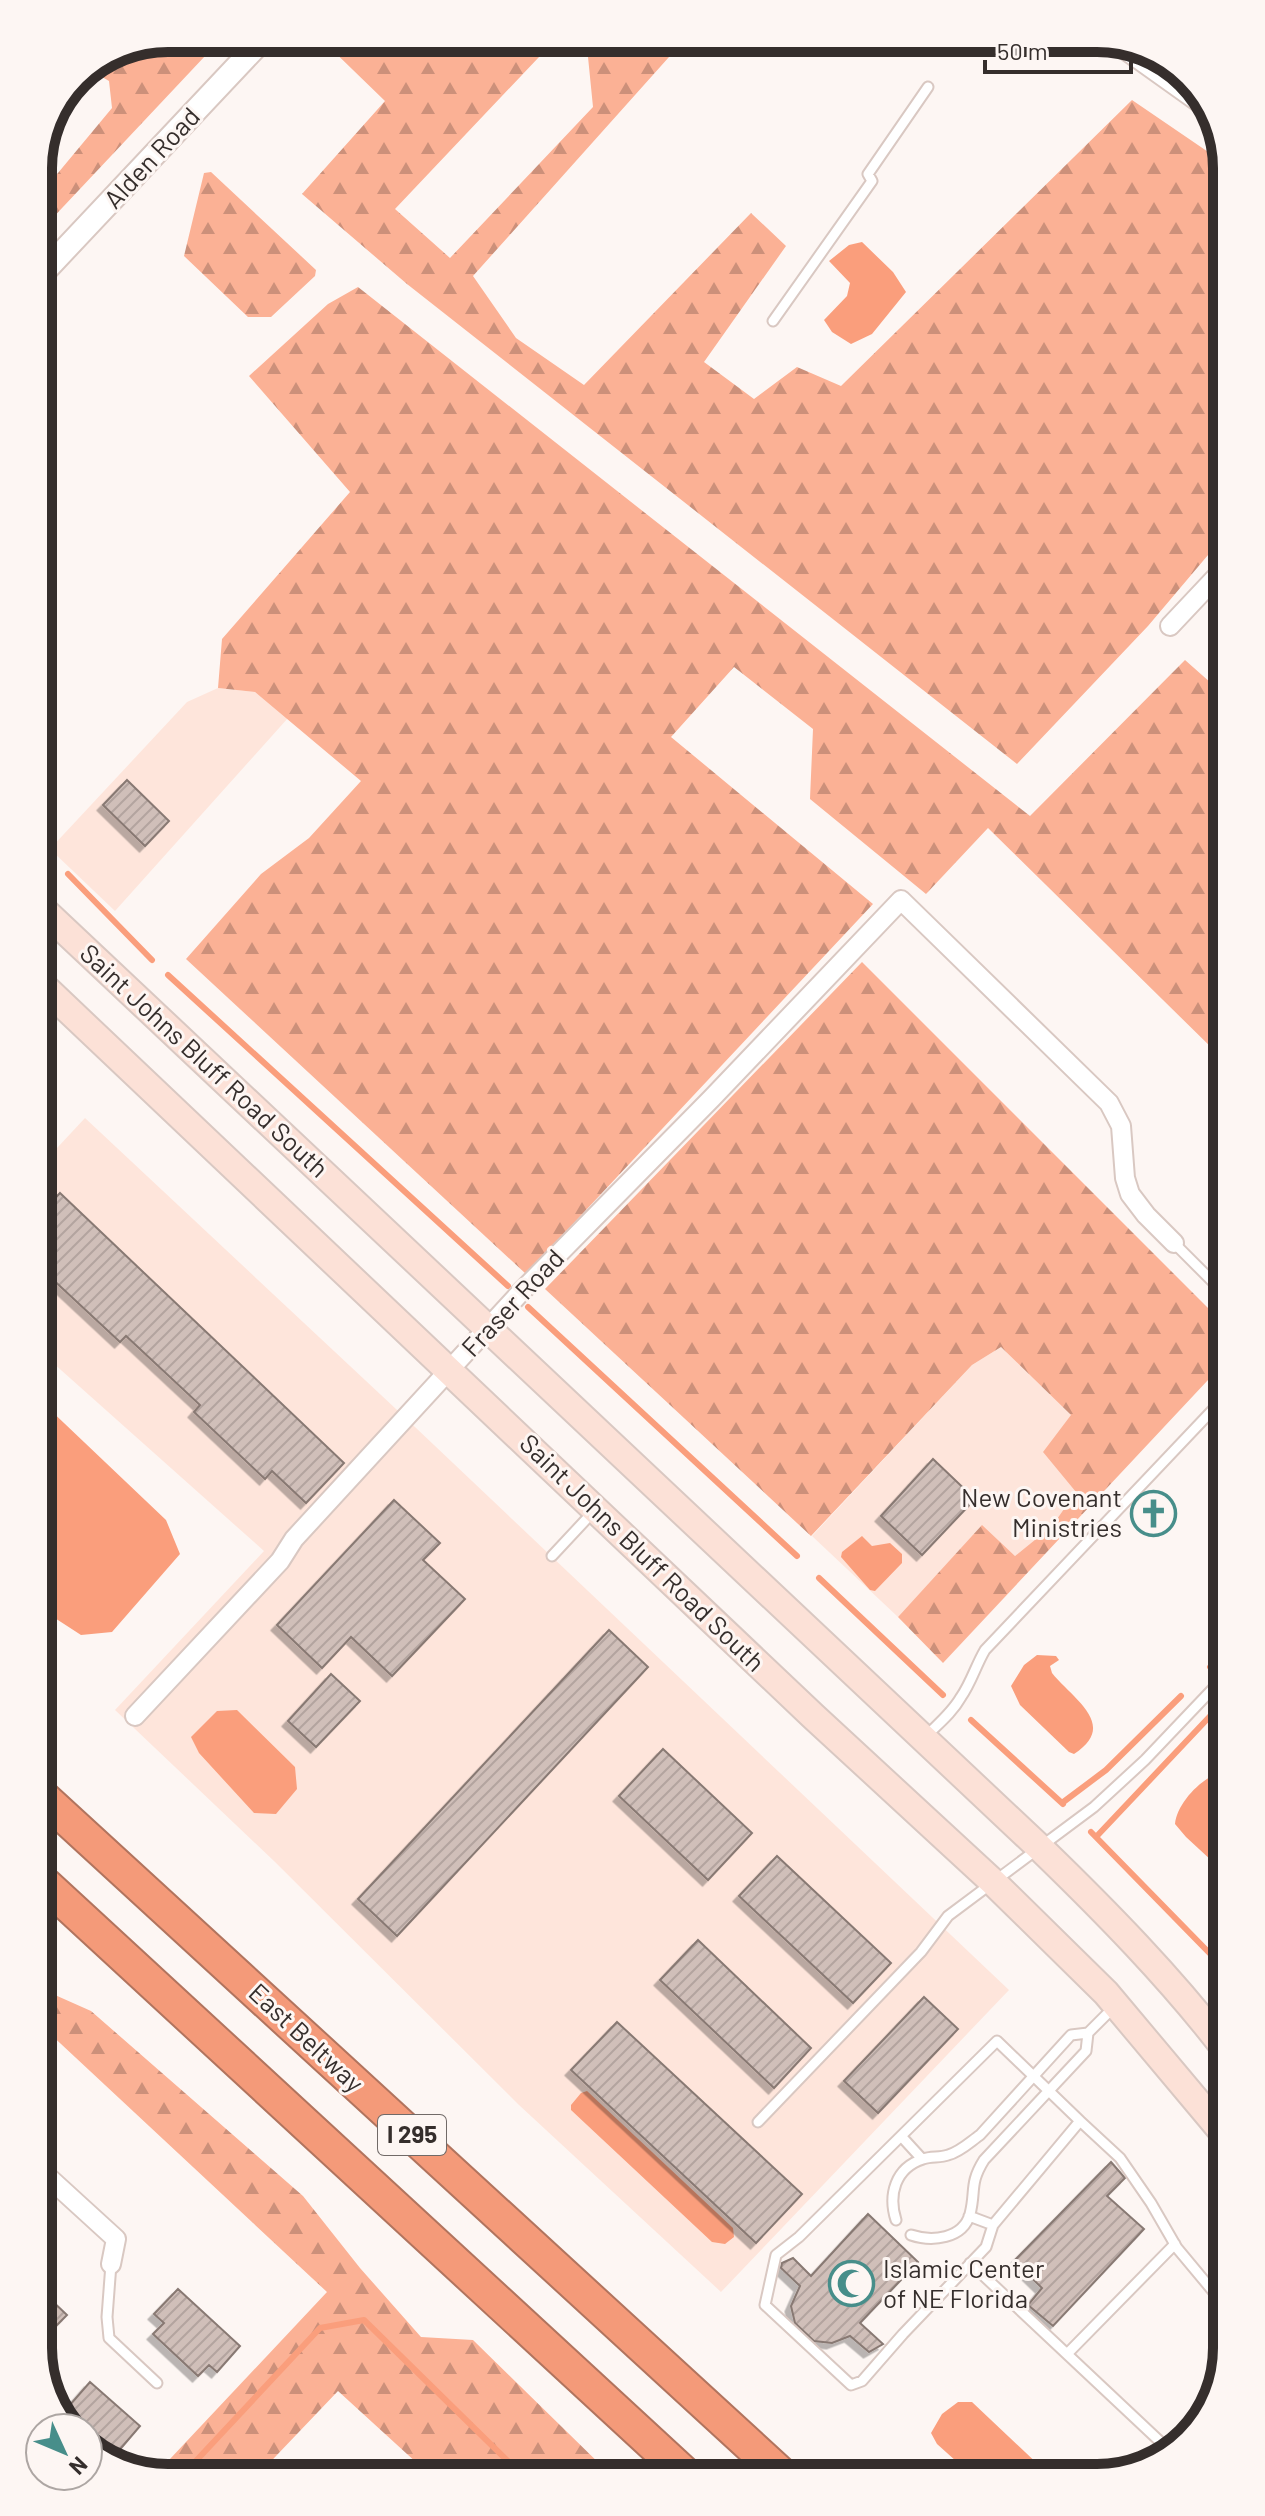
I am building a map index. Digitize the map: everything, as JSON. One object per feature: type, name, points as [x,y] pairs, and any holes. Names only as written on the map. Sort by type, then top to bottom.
[{"type":"highway","name":"East Beltway","points":[[52,1805],[770,2464]]},
{"type":"highway","name":"I 295","points":[[52,1891],[674,2464]]},
{"type":"main road","name":"Saint Johns Bluff Road South","points":[[52,918],[1040,1848],[1165,1978],[1213,2035]]},
{"type":"main road","name":"Saint Johns Bluff Road South","points":[[52,994],[813,1716],[993,1882],[1116,2005],[1213,2121]]},
{"type":"street","name":"Alden Road","points":[[52,263],[251,52]]},
{"type":"street","points":[[1151,66],[1175,83]]},
{"type":"street","points":[[1170,626],[1213,580]]},
{"type":"street","name":"Fraser Road","points":[[135,1716],[280,1561],[294,1539],[521,1292],[901,900],[1109,1103],[1121,1126],[1125,1178],[1130,1194],[1174,1243]]},
{"type":"street","points":[[52,2188],[116,2239],[111,2264]]},
{"type":"lane","points":[[773,321],[872,181],[868,174],[928,87]]},
{"type":"lane","points":[[1174,1243],[1213,1282]]},
{"type":"lane","points":[[923,1739],[964,1695],[985,1650],[1213,1410]]},
{"type":"lane","points":[[552,1556],[596,1509]]},
{"type":"lane","points":[[758,2122],[921,1952],[948,1916],[1094,1807],[1145,1760],[1213,1689]]},
{"type":"lane","points":[[896,2220],[892,2194],[905,2170],[922,2159],[948,2155],[980,2135],[1071,2035],[1088,2033],[1116,2005]]},
{"type":"lane","points":[[911,2235],[936,2239],[959,2229],[969,2216],[975,2174],[984,2160],[1086,2051],[1088,2033]]},
{"type":"lane","points":[[1080,2121],[993,2225],[986,2247],[862,2381],[851,2385],[765,2305],[776,2255],[799,2237],[997,2041],[1120,2158],[1175,2244],[1213,2292]]},
{"type":"lane","points":[[901,2136],[922,2159]]},
{"type":"lane","points":[[969,2216],[993,2225]]},
{"type":"lane","points":[[1067,2354],[1175,2244]]},
{"type":"lane","points":[[970,2263],[1162,2443]]},
{"type":"lane","points":[[111,2264],[107,2317],[109,2338],[157,2383]]},
{"type":"shaded area","points":[[862,242],[893,272],[906,292],[872,334],[851,344],[832,332],[824,320],[847,296],[850,283],[829,261],[849,245]]},
{"type":"shaded area","points":[[218,688],[255,692],[288,718],[115,911],[52,851],[52,847],[187,702]]},
{"type":"shaded area","points":[[85,1118],[1009,1990],[721,2292],[519,2105],[274,1861],[115,1710],[264,1551],[52,1362],[52,1153]]},
{"type":"shaded area","points":[[1001,1347],[1071,1415],[1076,1492],[1052,1526],[1015,1556],[982,1526],[898,1617],[812,1536],[972,1365]]},
{"type":"shaded area","points":[[52,1412],[166,1520],[180,1554],[112,1632],[81,1635],[52,1616]]},
{"type":"shaded area","points":[[862,1536],[872,1546],[890,1543],[902,1554],[902,1563],[875,1591],[870,1590],[841,1557],[842,1552]]},
{"type":"shaded area","points":[[1037,1655],[1056,1656],[1059,1660],[1050,1666],[1052,1673],[1080,1702],[1092,1722],[1092,1733],[1087,1743],[1074,1754],[1020,1705],[1011,1686],[1024,1665]]},
{"type":"shaded area","points":[[237,1710],[295,1767],[297,1789],[276,1814],[254,1813],[199,1753],[191,1737],[217,1711]]},
{"type":"shaded area","points":[[1213,1776],[1213,1862],[1175,1824],[1185,1800]]},
{"type":"shaded area","points":[[587,2091],[733,2228],[734,2237],[725,2244],[712,2242],[571,2110],[571,2105],[581,2093]]},
{"type":"shaded area","points":[[958,2402],[972,2402],[1038,2464],[959,2464],[937,2444],[931,2433],[942,2414]]},
{"type":"green space","points":[[209,52],[52,219],[52,180],[112,108],[109,81],[100,76],[124,61],[145,54]]},
{"type":"green space","points":[[334,52],[544,52],[395,209],[450,258],[593,107],[588,57],[593,52],[673,52],[473,276],[516,338],[584,385],[751,213],[786,246],[704,362],[754,399],[797,367],[841,386],[1132,100],[1212,154],[1213,549],[1148,626],[1017,764],[407,284],[302,194],[385,101]]},
{"type":"green space","points":[[211,172],[316,270],[315,276],[271,317],[248,317],[184,256],[204,173]]},
{"type":"green space","points":[[358,287],[1030,816],[1185,660],[1213,685],[1213,1049],[988,828],[926,894],[810,799],[813,729],[734,667],[671,737],[873,904],[526,1274],[186,959],[261,874],[309,838],[361,781],[255,692],[218,688],[222,639],[350,492],[249,376],[328,304]]},
{"type":"green space","points":[[862,962],[1213,1313],[1213,1375],[943,1663],[898,1617],[982,1525],[1015,1556],[1052,1526],[1076,1492],[1043,1452],[1071,1415],[1001,1347],[972,1365],[811,1536],[545,1289]]},
{"type":"green space","points":[[52,1994],[91,2011],[303,2196],[360,2268],[421,2337],[473,2340],[600,2464],[418,2464],[338,2391],[268,2464],[165,2464],[327,2292],[52,2036]]},
{"type":"building","points":[[127,780],[169,821],[145,846],[103,805]]},
{"type":"building","points":[[60,1193],[344,1463],[306,1503],[272,1471],[265,1479],[194,1412],[200,1405],[126,1336],[120,1342],[52,1279],[52,1201]]},
{"type":"building","points":[[933,1459],[975,1499],[922,1555],[881,1516]]},
{"type":"building","points":[[394,1500],[440,1543],[423,1560],[465,1599],[392,1676],[351,1637],[322,1668],[277,1625]]},
{"type":"building","points":[[609,1630],[648,1667],[397,1936],[358,1899]]},
{"type":"building","points":[[331,1674],[360,1701],[316,1747],[288,1721]]},
{"type":"building","points":[[663,1749],[752,1833],[708,1880],[619,1796]]},
{"type":"building","points":[[777,1856],[891,1963],[853,2003],[739,1896]]},
{"type":"building","points":[[698,1940],[811,2048],[774,2088],[660,1980]]},
{"type":"building","points":[[924,1997],[958,2029],[878,2113],[844,2081]]},
{"type":"building","points":[[617,2022],[802,2194],[756,2243],[571,2070]]},
{"type":"building","points":[[1111,2162],[1125,2178],[1107,2196],[1144,2229],[1053,2326],[1028,2305],[1042,2288],[1014,2261]]},
{"type":"building","points":[[868,2214],[918,2262],[860,2323],[883,2344],[869,2352],[850,2336],[832,2343],[814,2341],[795,2323],[791,2306],[800,2286],[781,2268],[782,2263],[793,2258],[811,2276]]},
{"type":"building","points":[[178,2289],[240,2346],[217,2372],[209,2365],[198,2376],[153,2334],[164,2323],[154,2314]]},
{"type":"building","points":[[52,2301],[67,2315],[52,2330]]},
{"type":"building","points":[[90,2382],[140,2426],[118,2452],[104,2444],[104,2412],[72,2412],[68,2407]]},
{"type":"waterway","points":[[68,874],[152,960]]},
{"type":"waterway","points":[[168,975],[508,1286]]},
{"type":"waterway","points":[[528,1307],[797,1556]]},
{"type":"waterway","points":[[819,1578],[943,1695]]},
{"type":"waterway","points":[[1210,1667],[1213,1664]]},
{"type":"waterway","points":[[1062,1803],[1106,1770],[1181,1696]]},
{"type":"waterway","points":[[1096,1837],[1213,1713]]},
{"type":"waterway","points":[[971,1720],[1063,1804]]},
{"type":"waterway","points":[[1091,1832],[1213,1957]]},
{"type":"waterway","points":[[193,2464],[320,2328],[364,2320],[511,2464]]},
{"type":"place","name":"New Covenant Ministries","points":[[1153,1513]]},
{"type":"place","name":"Islamic Center of NE Florida","points":[[852,2284]]}]
